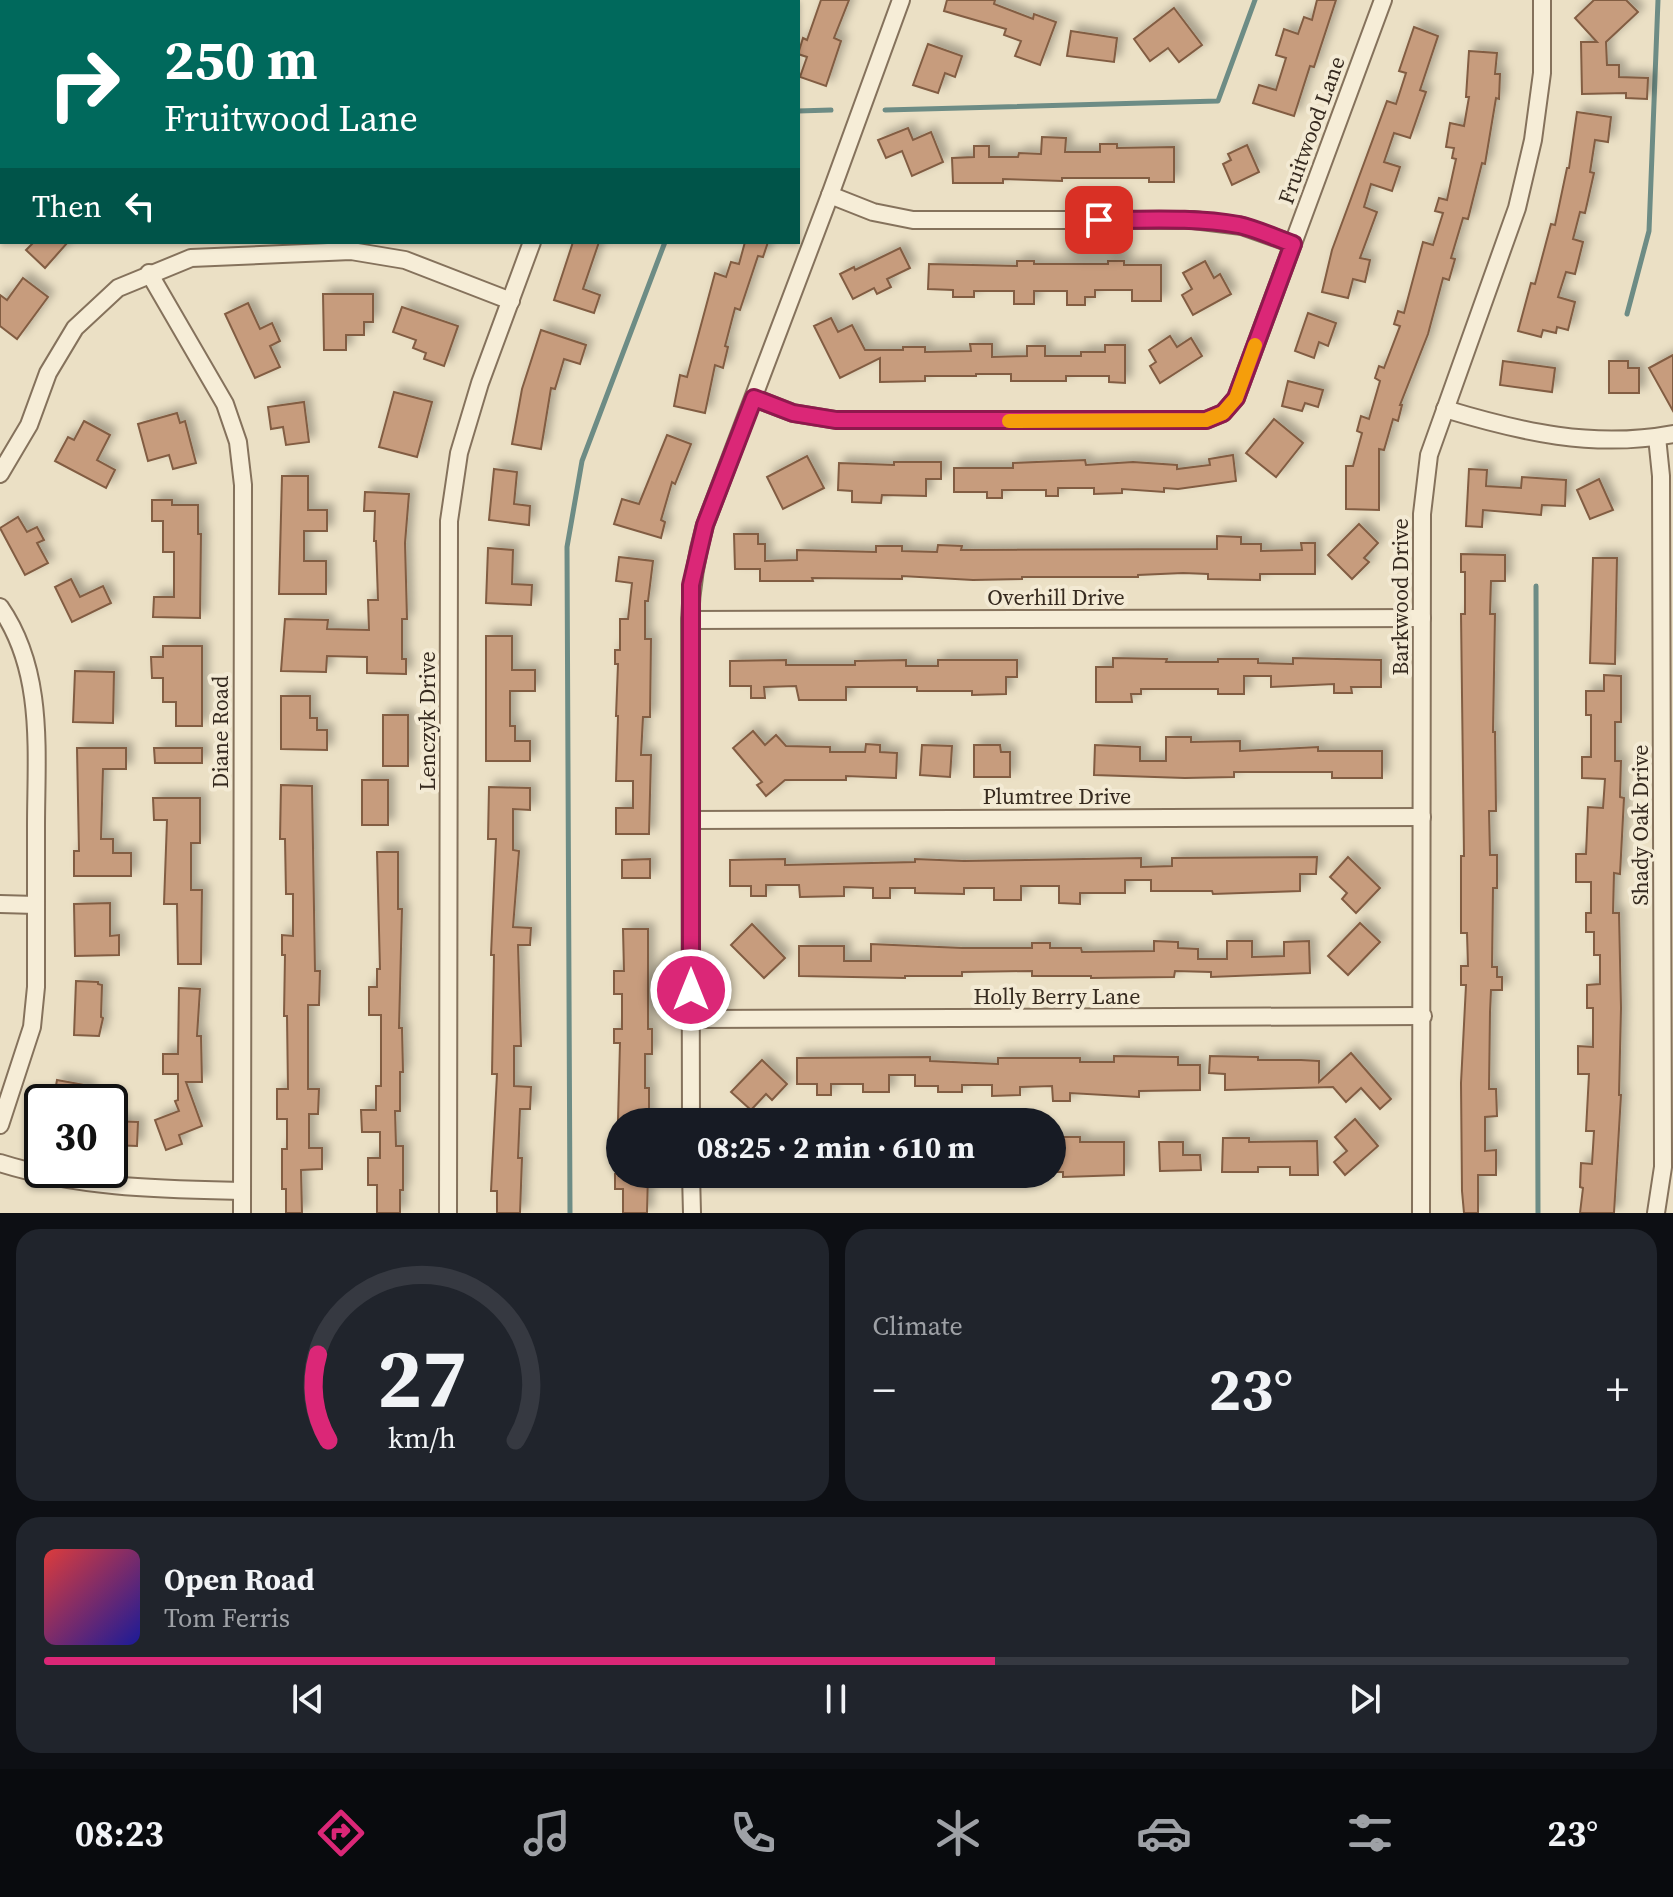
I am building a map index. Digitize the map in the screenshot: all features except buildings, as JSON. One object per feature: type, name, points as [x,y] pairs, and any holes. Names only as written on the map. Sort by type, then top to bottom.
[{"type":"street","points":[[691,1108],[690,620],[696,555],[901,0]]},
{"type":"street","name":"Fruitwood Lane","points":[[754,398],[793,413],[836,420],[1206,420],[1223,413],[1236,398],[1383,0]]},
{"type":"street","name":"Barkwood Drive","points":[[1421,1213],[1424,484],[1429,455],[1517,208],[1533,140],[1542,73],[1542,0]]},
{"type":"street","points":[[830,195],[873,212],[913,220],[1193,220],[1242,226],[1293,244]]},
{"type":"street","name":"Lenczyk Drive","points":[[448,1213],[449,521],[459,453],[480,383],[531,244]]},
{"type":"street","points":[[0,474],[29,425],[48,373],[75,328],[118,288],[191,258],[351,251],[405,260],[511,301]]},
{"type":"street","name":"Diane Road","points":[[149,273],[225,404],[238,442],[243,485],[242,1213]]},
{"type":"street","points":[[1445,409],[1512,429],[1554,436],[1623,439],[1665,435]]},
{"type":"street","name":"Shady Oak Drive","points":[[1656,1213],[1663,1167],[1668,653],[1661,476],[1665,435]]},
{"type":"street","points":[[0,607],[16,629],[29,669],[36,716],[36,987],[32,1027],[0,1125]]},
{"type":"street","name":"Overhill Drive","points":[[690,620],[1422,618]]},
{"type":"street","name":"Plumtree Drive","points":[[691,820],[1422,817]]},
{"type":"street","points":[[0,904],[36,905]]},
{"type":"street","name":"Holly Berry Lane","points":[[691,1019],[1423,1016]]},
{"type":"street","points":[[0,1163],[66,1179],[138,1189],[242,1191]]},
{"type":"street","points":[[691,1188],[692,1213]]},
{"type":"waterway","points":[[885,110],[1218,101],[1255,0]]},
{"type":"waterway","points":[[1627,314],[1649,231],[1658,0]]},
{"type":"waterway","points":[[800,111],[831,110]]},
{"type":"waterway","points":[[570,1213],[567,547],[582,461],[664,244]]},
{"type":"waterway","points":[[1536,586],[1538,1213]]},
{"type":"slow traffic","points":[[1009,421],[1206,420],[1223,413],[1236,398],[1255,345]]},
{"type":"route","points":[[691,990],[691,585],[705,525],[754,398],[793,413],[836,420],[1206,420],[1223,413],[1236,398],[1293,244],[1242,226],[1218,223],[1099,220]]}]
